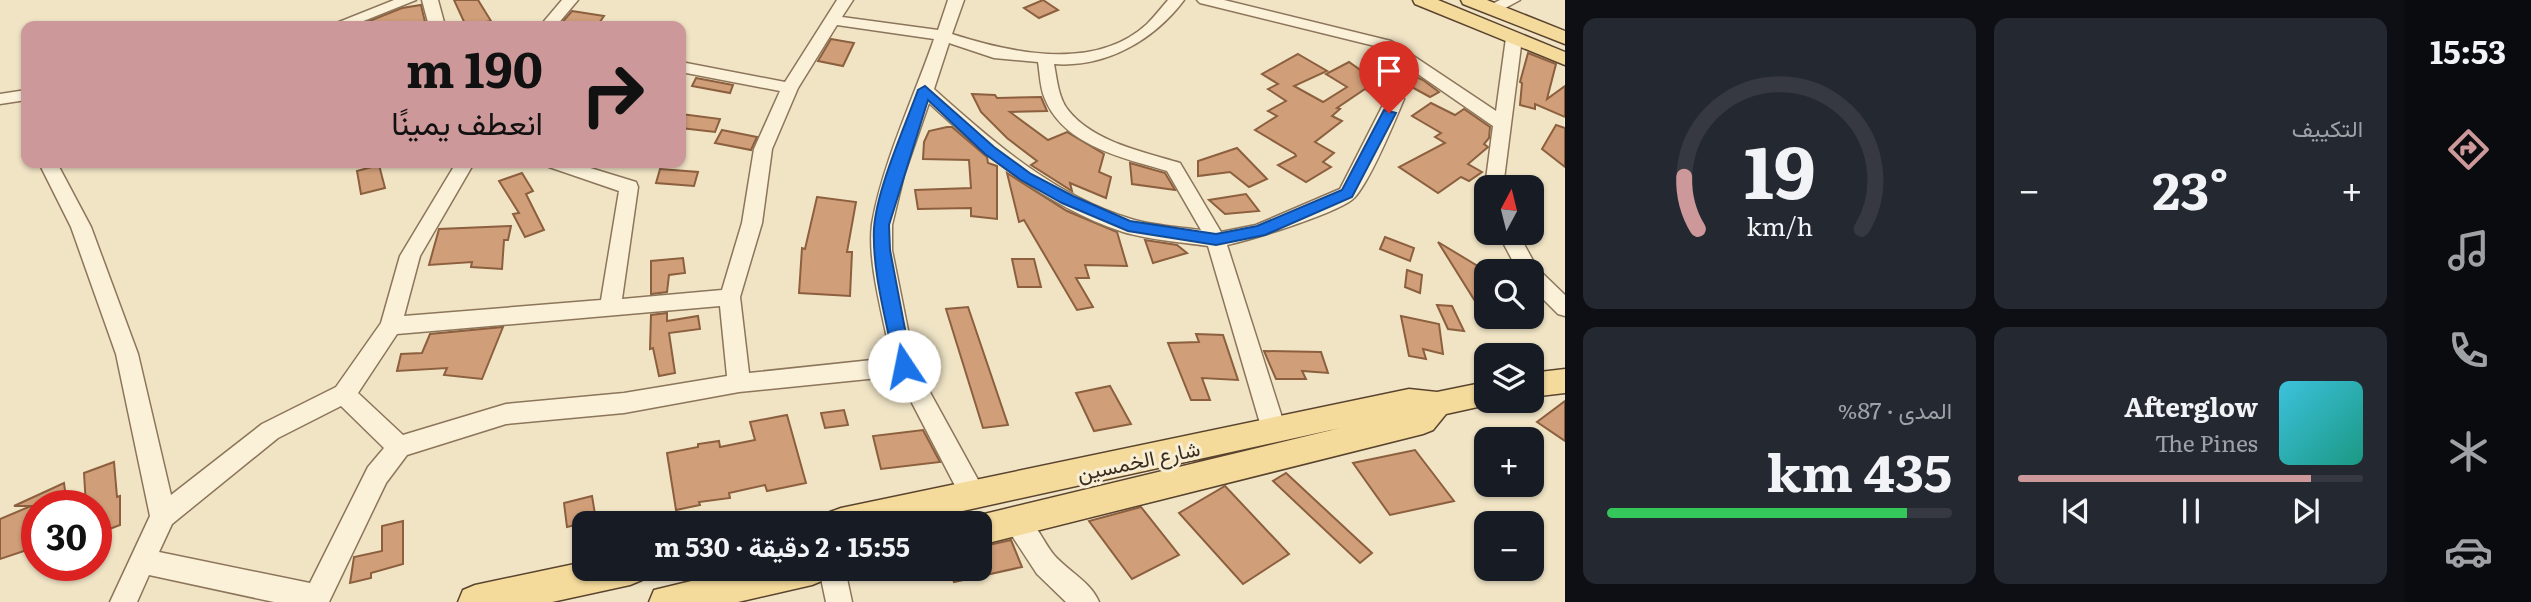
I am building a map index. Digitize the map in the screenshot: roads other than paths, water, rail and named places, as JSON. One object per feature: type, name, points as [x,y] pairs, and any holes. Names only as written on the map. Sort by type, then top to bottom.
[{"type":"main road","points":[[1422,0],[1565,59]]},
{"type":"main road","points":[[1470,0],[1565,38]]},
{"type":"main road","points":[[1544,383],[1565,381]]},
{"type":"main road","name":"شارع الخمسين","points":[[898,511],[1409,401],[1437,404],[1474,396]]},
{"type":"main road","name":"شارع الخمسين","points":[[992,527],[1423,421],[1437,404]]},
{"type":"main road","points":[[475,602],[574,581]]},
{"type":"main road","points":[[666,602],[759,581]]},
{"type":"street","points":[[351,21],[408,0]]},
{"type":"street","points":[[430,0],[436,21]]},
{"type":"street","points":[[552,21],[570,0]]},
{"type":"street","points":[[739,383],[730,297],[752,223],[763,149],[790,89],[845,0]]},
{"type":"street","points":[[956,0],[895,175],[882,225],[882,250],[904,366],[973,495]]},
{"type":"street","points":[[832,20],[943,36],[994,53],[1069,60],[1121,47],[1151,29],[1176,0]]},
{"type":"street","points":[[1205,0],[1385,44],[1502,124]]},
{"type":"street","points":[[1493,9],[1512,0]]},
{"type":"street","points":[[1496,175],[1514,38]]},
{"type":"street","points":[[1045,58],[1055,103],[1079,131],[1129,153],[1174,167],[1216,240],[1274,430]]},
{"type":"street","points":[[686,68],[790,89]]},
{"type":"street","points":[[925,90],[990,150],[1026,177],[1068,199],[1128,226],[1216,240],[1260,231],[1347,194],[1383,128],[1395,99]]},
{"type":"street","points":[[0,99],[21,97]]},
{"type":"street","points":[[50,168],[81,227],[127,354],[163,516]]},
{"type":"street","points":[[123,602],[163,516],[270,431],[344,394],[391,326],[410,256],[462,168]]},
{"type":"street","points":[[570,168],[629,187],[610,308]]},
{"type":"street","points":[[1544,287],[1565,308]]},
{"type":"street","points":[[391,326],[730,297]]},
{"type":"street","points":[[142,561],[316,600],[377,475],[399,447],[506,414],[624,403],[739,383],[904,366]]},
{"type":"street","points":[[344,394],[399,447]]},
{"type":"street","points":[[1016,522],[1046,565],[1086,602]]},
{"type":"street","points":[[835,581],[839,602]]}]
